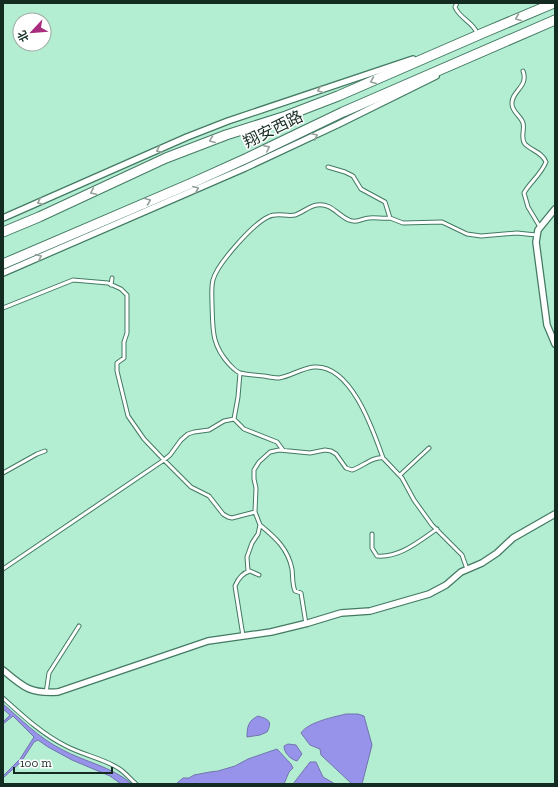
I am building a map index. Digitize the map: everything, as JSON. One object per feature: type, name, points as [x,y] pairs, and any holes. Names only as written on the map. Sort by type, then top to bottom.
[{"type":"main road","name":"翔安西路","points":[[3,232],[166,158],[226,135],[286,116],[338,96],[554,3]]},
{"type":"main road","name":"翔安西路","points":[[3,264],[198,180],[343,112],[555,20]]},
{"type":"street","points":[[3,218],[187,137],[228,121],[450,47]]},
{"type":"street","points":[[3,273],[260,162],[410,90],[465,59]]},
{"type":"street","points":[[555,209],[540,226],[536,235],[547,325],[555,344]]},
{"type":"street","points":[[3,670],[26,688],[46,693],[58,692],[208,642],[271,632],[306,624],[341,613],[370,611],[428,594],[446,585],[461,572],[497,553],[513,538],[555,514]]},
{"type":"lane","points":[[457,3],[455,7],[456,9],[476,29],[478,35]]},
{"type":"lane","points":[[523,71],[525,77],[524,81],[513,98],[512,104],[514,111],[523,123],[522,138],[524,142],[542,156],[546,162],[536,180],[524,193],[528,207],[540,226]]},
{"type":"lane","points":[[328,167],[353,176],[361,188],[385,202],[390,218]]},
{"type":"lane","points":[[467,569],[462,555],[419,508],[400,475],[383,458],[365,412],[345,381],[324,367],[308,368],[280,378],[240,373],[236,371],[222,356],[217,348],[213,325],[212,281],[224,260],[251,230],[268,217],[278,214],[294,215],[316,205],[331,207],[348,220],[363,221],[370,217],[377,219],[390,218],[403,222],[442,222],[468,234],[481,236],[516,233],[536,235]]},
{"type":"lane","points":[[111,284],[112,278]]},
{"type":"lane","points":[[3,308],[74,280],[111,284],[124,291],[128,300],[124,358],[117,363],[117,371],[128,416],[144,439],[164,460],[191,486],[209,496],[223,514],[232,518],[255,512]]},
{"type":"lane","points":[[234,419],[240,373]]},
{"type":"lane","points":[[3,569],[164,460],[188,434],[209,430],[224,421],[234,419]]},
{"type":"lane","points":[[234,419],[244,429],[277,442],[283,450]]},
{"type":"lane","points":[[400,475],[429,448]]},
{"type":"lane","points":[[306,624],[301,593],[295,591],[293,586],[289,558],[275,537],[260,525],[255,512],[256,488],[254,470],[259,462],[270,452],[279,450],[310,453],[325,450],[331,451],[336,454],[346,468],[352,470],[359,468],[376,458],[383,458]]},
{"type":"lane","points":[[3,473],[45,451]]},
{"type":"lane","points":[[248,571],[247,557],[252,543],[258,534],[260,525]]},
{"type":"lane","points":[[372,534],[373,552],[377,556],[392,556],[437,529]]},
{"type":"lane","points":[[243,636],[235,586],[237,580],[248,571],[259,575]]},
{"type":"lane","points":[[46,693],[49,673],[79,626]]},
{"type":"lane","points":[[3,698],[31,724],[50,737],[89,757],[108,762],[120,769],[136,784]]},
{"type":"shaded area","points":[[3,704],[45,740],[53,745],[106,768],[132,784],[121,784],[110,776],[72,760],[38,740],[34,742],[21,762],[3,778],[3,776],[20,759],[34,737],[13,716],[3,724],[3,722],[10,715],[3,709]]},
{"type":"shaded area","points":[[346,714],[358,714],[364,716],[372,745],[362,784],[352,784],[321,755],[320,749],[310,745],[301,733],[304,729],[315,723]]},
{"type":"shaded area","points":[[258,716],[268,721],[270,725],[267,732],[260,735],[247,737],[249,725],[252,720]]},
{"type":"shaded area","points":[[288,744],[296,745],[302,754],[297,761],[286,753],[284,746]]},
{"type":"shaded area","points":[[277,749],[293,768],[289,772],[284,784],[176,784],[183,778],[189,778],[194,775],[218,771],[235,766],[248,759]]},
{"type":"shaded area","points":[[310,762],[316,762],[323,777],[335,784],[293,784]]}]
